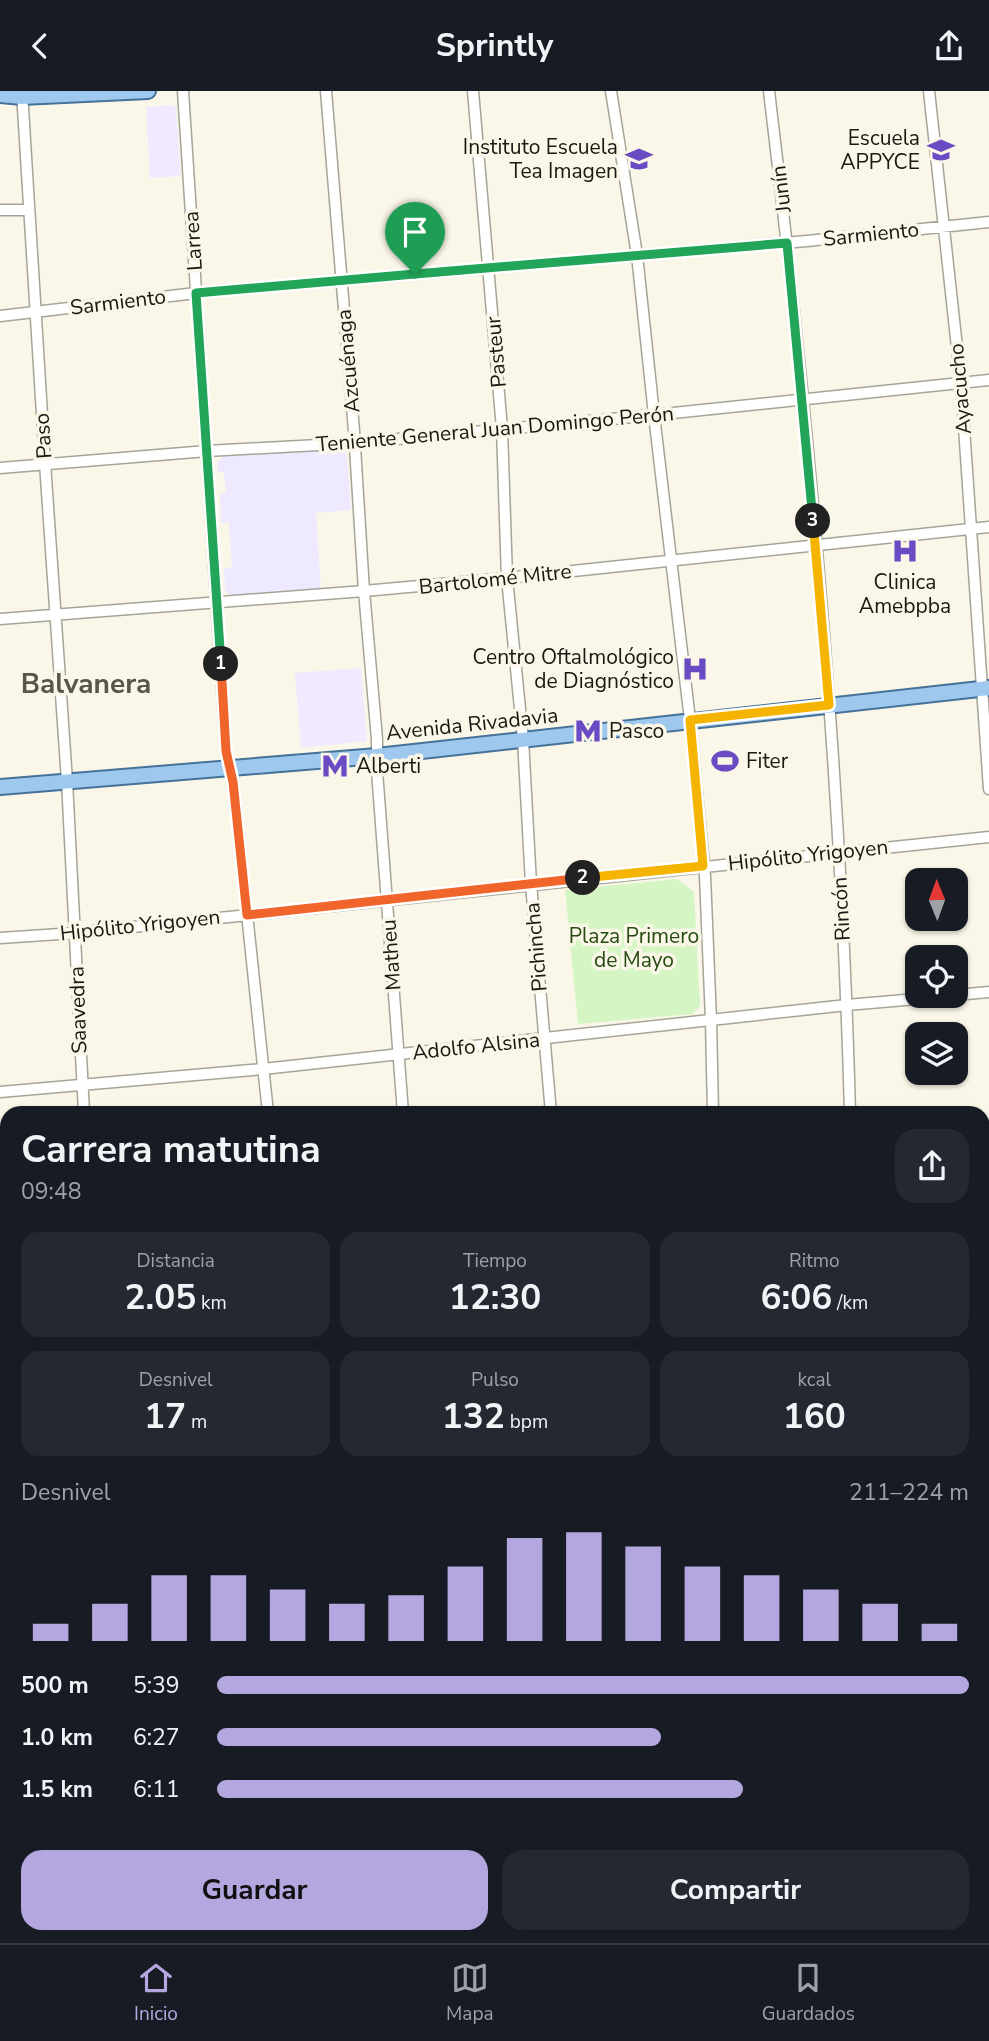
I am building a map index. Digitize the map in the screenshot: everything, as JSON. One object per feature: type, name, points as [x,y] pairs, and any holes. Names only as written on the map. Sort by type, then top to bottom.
[{"type":"main road","points":[[0,95],[148,91]]},
{"type":"main road","name":"Avenida Rivadavia","points":[[0,787],[377,756],[985,688]]},
{"type":"street","name":"Larrea","points":[[183,91],[226,751],[230,768]]},
{"type":"street","name":"Azcuénaga","points":[[326,91],[377,756]]},
{"type":"street","name":"Pasteur","points":[[473,91],[502,429],[507,578],[523,739]]},
{"type":"street","points":[[611,91],[637,255],[690,720],[703,866],[713,1106]]},
{"type":"street","name":"Junín","points":[[769,91],[803,400],[829,705]]},
{"type":"street","name":"Ayacucho","points":[[929,91],[961,384],[985,688],[989,789]]},
{"type":"street","name":"Paso","points":[[22,94],[67,781]]},
{"type":"street","points":[[0,210],[29,210]]},
{"type":"street","name":"Sarmiento","points":[[0,316],[196,293],[787,243],[989,222]]},
{"type":"street","name":"Teniente General Juan Domingo Perón","points":[[0,468],[207,450],[355,443],[989,380]]},
{"type":"street","name":"Bartolomé Mitre","points":[[0,619],[507,578],[989,527]]},
{"type":"street","name":"Rincón","points":[[829,705],[847,1005],[850,1106]]},
{"type":"street","name":"Pichincha","points":[[523,739],[531,884],[550,1106]]},
{"type":"street","name":"Matheu","points":[[377,756],[402,1106]]},
{"type":"street","points":[[230,768],[267,1106]]},
{"type":"street","name":"Saavedra","points":[[67,781],[83,1106]]},
{"type":"street","name":"Hipólito Yrigoyen","points":[[0,938],[75,933],[989,837]]},
{"type":"street","name":"Adolfo Alsina","points":[[968,994],[989,992]]},
{"type":"street","name":"Adolfo Alsina","points":[[0,1092],[263,1069],[905,1000]]},
{"type":"shaded area","points":[[173,105],[176,108],[181,176],[150,178],[146,107]]},
{"type":"shaded area","points":[[341,449],[347,454],[351,510],[316,513],[321,589],[232,595],[225,591],[224,568],[232,567],[229,523],[221,523],[220,494],[226,493],[224,472],[218,472],[217,463],[223,456]]},
{"type":"shaded area","points":[[361,668],[367,741],[301,748],[295,673]]},
{"type":"green space","name":"Plaza Primero de Mayo","points":[[677,879],[694,892],[700,1006],[693,1014],[578,1024],[565,890]]},
{"type":"place","name":"Escuela APPYCE","points":[[941,150]]},
{"type":"place","name":"Instituto Escuela Tea Imagen","points":[[639,159]]},
{"type":"place","name":"Clinica Amebpba","points":[[905,551]]},
{"type":"place","name":"Centro Oftalmológico de Diagnóstico","points":[[695,669]]},
{"type":"place","name":"Pasco","points":[[588,731]]},
{"type":"place","name":"Fiter","points":[[725,761]]},
{"type":"place","name":"Alberti","points":[[335,766]]},
{"type":"district","name":"Balvanera","points":[[86,683]]},
{"type":"route","points":[[787,243],[829,705],[690,720],[703,866],[247,915],[233,782],[226,751],[196,293],[415,274],[787,243]]}]
